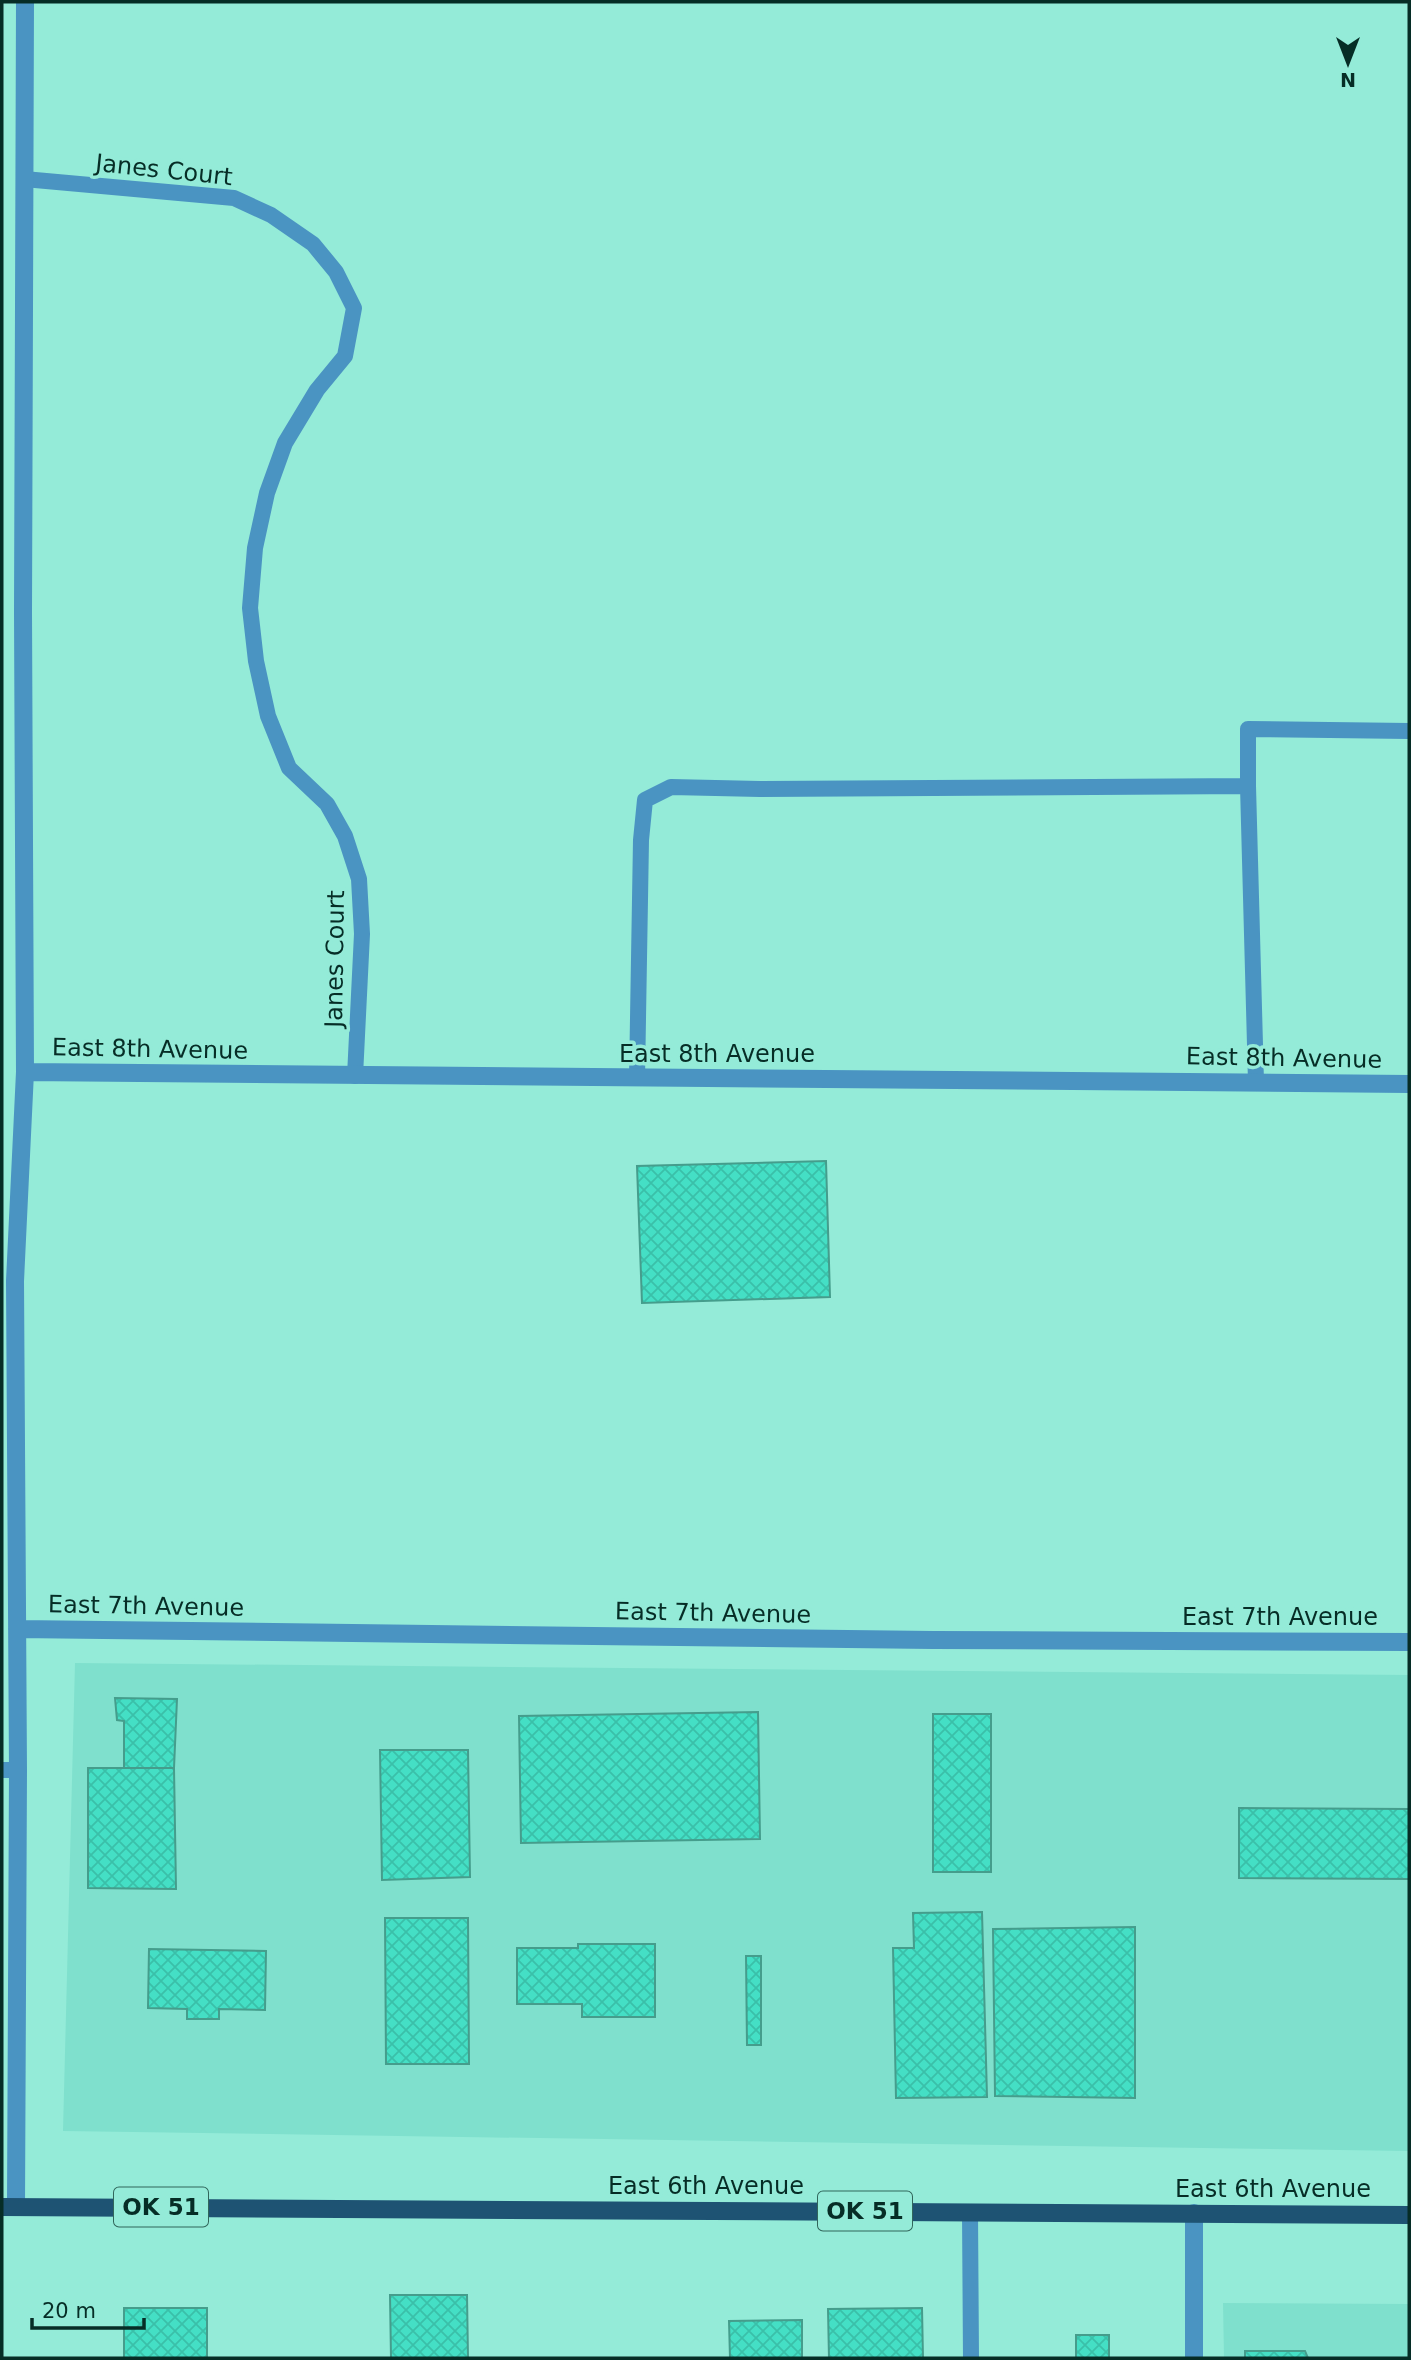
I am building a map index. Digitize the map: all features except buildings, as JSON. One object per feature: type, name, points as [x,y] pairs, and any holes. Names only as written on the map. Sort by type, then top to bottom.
[{"type":"main road","name":"East 6th Avenue","points":[[9,2207],[1409,2215]]},
{"type":"street","points":[[9,2207],[10,1770],[17,1629],[8,1281],[25,1072],[25,2]]},
{"type":"street","name":"East 8th Avenue","points":[[25,1072],[1409,1084]]},
{"type":"street","name":"East 7th Avenue","points":[[17,1629],[947,1640],[1409,1642]]},
{"type":"street","points":[[1194,2213],[1194,2358]]},
{"type":"lane","name":"Janes Court","points":[[24,179],[234,198],[271,215],[313,244],[336,272],[354,308],[345,356],[317,390],[285,443],[267,493],[255,548],[250,608],[256,661],[268,716],[289,768],[327,804],[333,814],[345,836],[359,879],[362,934],[355,1076]]},
{"type":"lane","points":[[1256,1082],[1248,729],[1409,730]]},
{"type":"lane","points":[[638,1078],[640,840],[645,800],[671,787],[788,789],[1248,786]]},
{"type":"lane","points":[[970,2212],[971,2358]]},
{"type":"shaded area","points":[[75,1663],[1409,1675],[1409,2151],[63,2131]]},
{"type":"shaded area","points":[[1223,2303],[1409,2304],[1409,2358],[1224,2358]]}]
